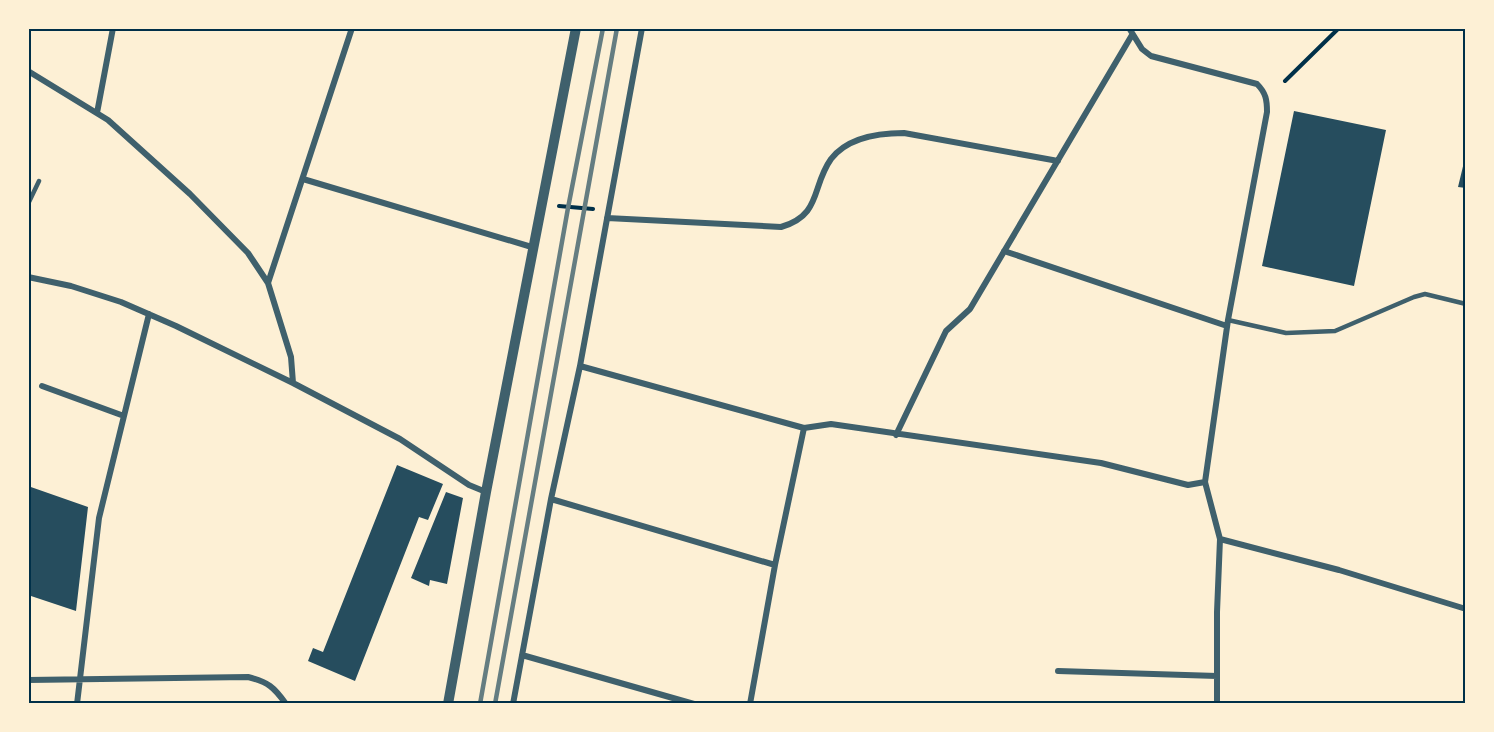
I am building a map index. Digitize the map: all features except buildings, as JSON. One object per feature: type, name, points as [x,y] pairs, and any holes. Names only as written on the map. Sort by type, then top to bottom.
[{"type":"street","points":[[97,113],[113,28]]},
{"type":"street","points":[[268,283],[352,28]]},
{"type":"street","points":[[448,704],[486,492],[576,28]]},
{"type":"street","points":[[513,704],[551,499],[580,366],[642,28]]},
{"type":"street","points":[[896,435],[946,331],[970,309],[1058,161],[1130,32],[1142,49],[1151,56],[1257,84],[1264,92],[1267,112],[1227,323],[1205,482],[1220,539],[1217,704]]},
{"type":"street","points":[[28,71],[108,120],[190,194],[248,253],[268,283],[291,357],[293,383]]},
{"type":"street","points":[[608,214],[781,227],[796,222],[807,213],[831,160],[839,151],[865,138],[883,133],[904,133],[1058,161]]},
{"type":"street","points":[[303,179],[535,248]]},
{"type":"street","points":[[1004,250],[1227,323]]},
{"type":"street","points":[[28,277],[71,286],[121,302],[148,314],[293,383],[400,439],[469,485],[486,492]]},
{"type":"street","points":[[77,704],[99,518],[148,314]]},
{"type":"street","points":[[580,366],[804,428],[831,424],[1101,464],[1188,485],[1205,482]]},
{"type":"street","points":[[42,386],[124,416]]},
{"type":"street","points":[[750,704],[775,565],[804,428]]},
{"type":"street","points":[[551,499],[775,565]]},
{"type":"street","points":[[1220,539],[1339,570],[1466,609]]},
{"type":"street","points":[[522,655],[694,704]]},
{"type":"street","points":[[1058,671],[1217,676]]},
{"type":"street","points":[[28,680],[248,677],[264,681],[279,694],[286,704]]},
{"type":"lane","points":[[28,204],[39,181]]},
{"type":"lane","points":[[1227,323],[1286,333],[1335,331],[1425,294],[1466,304]]},
{"type":"path","points":[[1284,81],[1339,28]]},
{"type":"path","points":[[543,205],[608,214]]},
{"type":"railway","points":[[480,704],[568,208],[603,28]]},
{"type":"railway","points":[[495,704],[617,28]]}]
